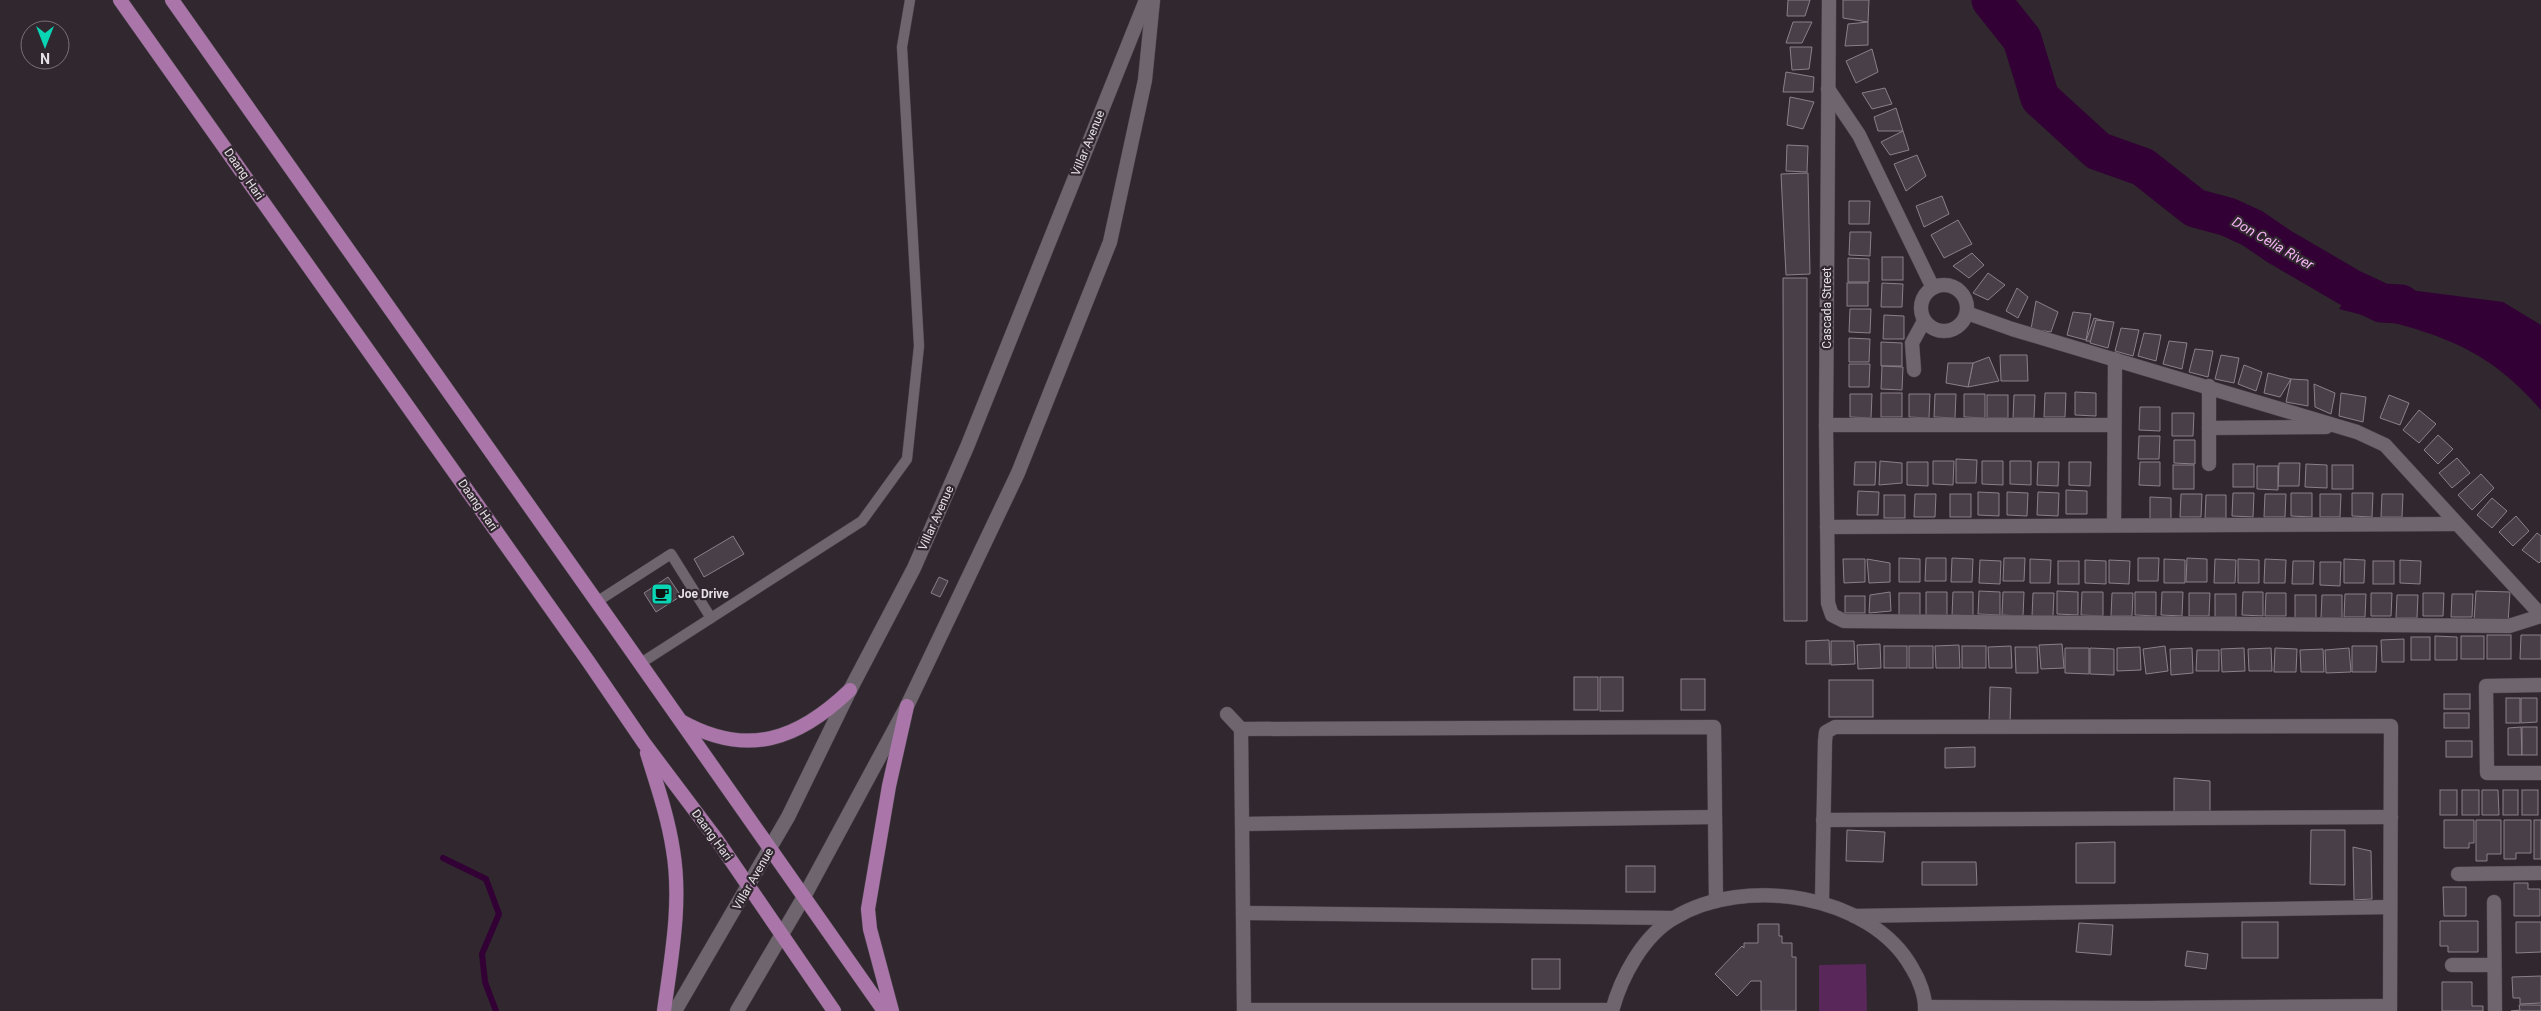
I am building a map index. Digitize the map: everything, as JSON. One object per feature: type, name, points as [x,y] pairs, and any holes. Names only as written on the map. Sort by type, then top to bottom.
[{"type":"main road","name":"Daang Hari","points":[[120,0],[644,743],[717,840],[834,1011]]},
{"type":"main road","points":[[172,0],[598,601],[678,719],[805,895],[884,1011]]},
{"type":"main road","points":[[678,719],[696,730],[716,736],[736,740],[766,738],[783,735],[809,724],[850,690]]},
{"type":"main road","points":[[892,1011],[876,952],[868,909],[889,786],[907,706]]},
{"type":"main road","points":[[644,743],[668,823],[676,873],[672,950],[664,1011]]},
{"type":"street","name":"Villar Avenue","points":[[675,1011],[771,848],[802,790],[850,690],[914,568],[967,447],[1146,0]]},
{"type":"street","points":[[737,1011],[805,895],[907,706],[1018,473],[1110,242],[1145,80],[1153,0]]},
{"type":"street","name":"Cascada Street","points":[[1829,0],[1826,425],[1828,603],[1832,615],[1844,621],[2499,626],[2509,626],[2541,615]]},
{"type":"street","points":[[1828,89],[1859,135],[1933,288]]},
{"type":"street","points":[[1947,285],[1961,292],[1965,298],[1967,313],[1959,326],[1944,332],[1929,326],[1924,321],[1921,306],[1927,292],[1933,288],[1947,285]]},
{"type":"street","points":[[1967,313],[2356,432],[2385,445],[2541,615]]},
{"type":"street","points":[[1914,370],[1912,343],[1924,321]]},
{"type":"street","points":[[2114,525],[2115,359]]},
{"type":"street","points":[[2209,386],[2209,464]]},
{"type":"street","points":[[1826,425],[2114,425]]},
{"type":"street","points":[[2209,428],[2339,427]]},
{"type":"street","points":[[1827,526],[2457,524]]},
{"type":"street","points":[[2541,685],[2486,686],[2487,773],[2541,773]]},
{"type":"street","points":[[1227,714],[1240,729],[1244,1010],[1612,1011],[1623,980],[1640,952],[1674,918]]},
{"type":"street","points":[[1243,913],[1674,918],[1716,901],[1742,896],[1793,897],[1822,902],[1854,916],[1886,935],[1907,958],[1918,978],[1925,1009],[2390,1008],[2392,726],[1835,727],[1826,732],[1822,902]]},
{"type":"street","points":[[1240,729],[1714,727],[1716,901]]},
{"type":"street","points":[[1242,824],[1715,817]]},
{"type":"street","points":[[1823,820],[2391,818]]},
{"type":"street","points":[[2458,874],[2541,873]]},
{"type":"street","points":[[2494,902],[2495,1011]]},
{"type":"street","points":[[1854,916],[2390,907]]},
{"type":"street","points":[[2452,965],[2494,966]]},
{"type":"lane","points":[[641,663],[862,522],[907,459],[919,346],[902,47],[910,0]]},
{"type":"lane","points":[[598,601],[671,554],[712,618]]},
{"type":"shaded area","points":[[2352,289],[2410,290],[2503,302],[2541,325],[2541,410],[2496,367],[2449,341],[2398,324],[2339,309]]},
{"type":"shaded area","points":[[1866,964],[1867,1011],[1819,1011],[1819,965]]},
{"type":"building","points":[[1788,0],[1810,0],[1805,16],[1787,16]]},
{"type":"building","points":[[1843,0],[1869,0],[1868,22],[1843,18]]},
{"type":"building","points":[[1793,22],[1812,22],[1802,43],[1786,43]]},
{"type":"building","points":[[1868,22],[1868,45],[1845,46],[1848,24]]},
{"type":"building","points":[[1790,47],[1812,47],[1809,69],[1792,70]]},
{"type":"building","points":[[1872,49],[1878,72],[1856,83],[1846,61]]},
{"type":"building","points":[[1786,72],[1814,77],[1813,92],[1783,92]]},
{"type":"building","points":[[1885,88],[1892,104],[1872,109],[1862,93]]},
{"type":"building","points":[[1790,97],[1814,102],[1803,129],[1787,125]]},
{"type":"building","points":[[1896,108],[1903,131],[1878,131],[1874,117]]},
{"type":"building","points":[[1903,131],[1909,150],[1890,155],[1881,142]]},
{"type":"building","points":[[1787,145],[1808,146],[1807,172],[1786,171]]},
{"type":"building","points":[[1917,155],[1926,176],[1906,191],[1894,164]]},
{"type":"building","points":[[1808,173],[1810,274],[1786,275],[1781,174]]},
{"type":"building","points":[[1942,196],[1949,214],[1924,227],[1916,206]]},
{"type":"building","points":[[1849,201],[1870,201],[1869,224],[1849,224]]},
{"type":"building","points":[[1958,220],[1972,244],[1944,258],[1931,235]]},
{"type":"building","points":[[1850,232],[1871,232],[1870,256],[1849,255]]},
{"type":"building","points":[[1972,253],[1984,265],[1969,278],[1953,266]]},
{"type":"building","points":[[1882,257],[1903,257],[1903,280],[1882,280]]},
{"type":"building","points":[[1848,258],[1869,259],[1869,282],[1848,282]]},
{"type":"building","points":[[1988,273],[2005,285],[1988,300],[1973,293]]},
{"type":"building","points":[[1783,278],[1807,278],[1807,621],[1784,621]]},
{"type":"building","points":[[1847,283],[1868,283],[1868,306],[1847,306]]},
{"type":"building","points":[[1882,283],[1903,284],[1902,307],[1881,307]]},
{"type":"building","points":[[2017,288],[2028,297],[2018,318],[2006,311]]},
{"type":"building","points":[[2036,301],[2058,312],[2051,332],[2031,329]]},
{"type":"building","points":[[1850,309],[1871,309],[1870,333],[1849,332]]},
{"type":"building","points":[[2073,312],[2091,314],[2086,340],[2067,335]]},
{"type":"building","points":[[1884,315],[1904,316],[1904,339],[1883,339]]},
{"type":"building","points":[[2094,318],[2112,323],[2103,342],[2086,341]]},
{"type":"building","points":[[2096,320],[2114,322],[2108,348],[2090,343]]},
{"type":"building","points":[[2121,328],[2139,330],[2133,356],[2115,351]]},
{"type":"building","points":[[2144,333],[2161,335],[2156,361],[2138,356]]},
{"type":"building","points":[[1849,338],[1870,339],[1869,362],[1849,362]]},
{"type":"building","points":[[2169,341],[2187,343],[2182,369],[2163,364]]},
{"type":"building","points":[[1881,342],[1902,343],[1902,366],[1881,366]]},
{"type":"building","points":[[2195,349],[2213,351],[2208,377],[2189,372]]},
{"type":"building","points":[[2000,355],[2027,355],[2028,381],[2001,381]]},
{"type":"building","points":[[2221,355],[2239,358],[2234,383],[2215,379]]},
{"type":"building","points":[[1989,357],[1999,381],[1968,387],[1973,363]]},
{"type":"building","points":[[1948,363],[1973,363],[1968,387],[1946,383]]},
{"type":"building","points":[[1849,364],[1870,364],[1869,387],[1849,387]]},
{"type":"building","points":[[2244,365],[2262,372],[2256,391],[2238,384]]},
{"type":"building","points":[[1882,366],[1903,367],[1902,390],[1881,389]]},
{"type":"building","points":[[2268,373],[2291,379],[2280,397],[2264,393]]},
{"type":"building","points":[[2291,379],[2308,380],[2308,406],[2286,402]]},
{"type":"building","points":[[2314,384],[2335,393],[2331,414],[2315,407]]},
{"type":"building","points":[[2075,392],[2096,393],[2096,416],[2075,415]]},
{"type":"building","points":[[1881,393],[1902,393],[1902,417],[1881,417]]},
{"type":"building","points":[[2045,393],[2066,393],[2065,417],[2044,417]]},
{"type":"building","points":[[2341,393],[2366,397],[2363,422],[2339,416]]},
{"type":"building","points":[[1850,394],[1872,394],[1871,418],[1850,417]]},
{"type":"building","points":[[1909,394],[1930,394],[1929,418],[1909,417]]},
{"type":"building","points":[[1935,394],[1956,394],[1955,418],[1934,417]]},
{"type":"building","points":[[1964,394],[1985,394],[1985,418],[1964,417]]},
{"type":"building","points":[[1987,395],[2008,395],[2008,418],[1987,418]]},
{"type":"building","points":[[2014,395],[2035,395],[2034,418],[2013,418]]},
{"type":"building","points":[[2389,395],[2409,403],[2400,425],[2380,418]]},
{"type":"building","points":[[2140,407],[2160,407],[2160,431],[2139,430]]},
{"type":"building","points":[[2419,410],[2436,424],[2419,443],[2403,430]]},
{"type":"building","points":[[2172,413],[2194,413],[2193,436],[2172,436]]},
{"type":"building","points":[[2438,435],[2453,449],[2438,464],[2424,450]]},
{"type":"building","points":[[2139,436],[2160,436],[2159,459],[2138,459]]},
{"type":"building","points":[[2174,440],[2195,440],[2195,464],[2174,463]]},
{"type":"building","points":[[2457,458],[2470,473],[2452,488],[2439,473]]},
{"type":"building","points":[[1956,459],[1977,460],[1976,483],[1956,483]]},
{"type":"building","points":[[1880,461],[1902,463],[1902,483],[1879,485]]},
{"type":"building","points":[[1933,461],[1954,461],[1953,485],[1933,484]]},
{"type":"building","points":[[1982,461],[2003,461],[2003,485],[1982,484]]},
{"type":"building","points":[[2010,461],[2031,461],[2031,485],[2010,484]]},
{"type":"building","points":[[1855,462],[1876,462],[1875,485],[1854,485]]},
{"type":"building","points":[[1907,462],[1928,462],[1928,486],[1907,485]]},
{"type":"building","points":[[2038,462],[2059,462],[2058,486],[2037,485]]},
{"type":"building","points":[[2069,462],[2091,462],[2090,486],[2069,485]]},
{"type":"building","points":[[2140,462],[2160,462],[2160,486],[2139,485]]},
{"type":"building","points":[[2279,463],[2300,463],[2299,486],[2278,486]]},
{"type":"building","points":[[2233,464],[2254,464],[2254,487],[2233,487]]},
{"type":"building","points":[[2306,464],[2327,465],[2327,488],[2305,487]]},
{"type":"building","points":[[2173,465],[2194,465],[2194,489],[2173,489]]},
{"type":"building","points":[[2332,465],[2353,465],[2353,489],[2332,489]]},
{"type":"building","points":[[2257,466],[2278,466],[2278,490],[2257,489]]},
{"type":"building","points":[[2481,474],[2494,488],[2472,510],[2458,495]]},
{"type":"building","points":[[2066,490],[2087,491],[2087,514],[2066,514]]},
{"type":"building","points":[[1858,491],[1879,492],[1878,515],[1857,515]]},
{"type":"building","points":[[1978,492],[1999,493],[1999,516],[1978,515]]},
{"type":"building","points":[[2007,492],[2028,493],[2027,516],[2007,515]]},
{"type":"building","points":[[2038,492],[2059,493],[2058,516],[2037,515]]},
{"type":"building","points":[[2233,493],[2254,493],[2253,517],[2232,516]]},
{"type":"building","points":[[2291,493],[2312,493],[2312,517],[2291,516]]},
{"type":"building","points":[[2352,493],[2373,493],[2372,517],[2352,516]]},
{"type":"building","points":[[1915,494],[1936,494],[1935,517],[1914,517]]},
{"type":"building","points":[[1950,494],[1971,494],[1971,517],[1950,517]]},
{"type":"building","points":[[2181,494],[2202,494],[2201,517],[2180,517]]},
{"type":"building","points":[[2265,494],[2286,494],[2285,517],[2264,517]]},
{"type":"building","points":[[2320,494],[2341,494],[2340,517],[2320,517]]},
{"type":"building","points":[[2382,494],[2403,494],[2402,517],[2381,517]]},
{"type":"building","points":[[1884,495],[1905,495],[1905,518],[1884,518]]},
{"type":"building","points":[[2206,495],[2226,495],[2226,518],[2205,518]]},
{"type":"building","points":[[2150,497],[2171,498],[2171,521],[2150,520]]},
{"type":"building","points":[[2492,498],[2507,511],[2492,528],[2477,515]]},
{"type":"building","points":[[2516,516],[2529,531],[2513,546],[2499,532]]},
{"type":"building","points":[[2537,533],[2541,536],[2541,561],[2539,563],[2522,550]]},
{"type":"building","points":[[733,536],[744,554],[704,577],[694,559]]},
{"type":"building","points":[[1899,558],[1920,559],[1920,582],[1899,582]]},
{"type":"building","points":[[1926,558],[1946,558],[1946,581],[1925,581]]},
{"type":"building","points":[[1952,558],[1973,559],[1972,582],[1951,582]]},
{"type":"building","points":[[2004,558],[2025,558],[2024,581],[2003,581]]},
{"type":"building","points":[[2138,558],[2159,558],[2158,581],[2138,581]]},
{"type":"building","points":[[2187,558],[2207,559],[2207,582],[2186,582]]},
{"type":"building","points":[[1843,559],[1865,559],[1865,582],[1844,583]]},
{"type":"building","points":[[1867,559],[1890,563],[1890,582],[1869,583]]},
{"type":"building","points":[[2030,559],[2051,560],[2050,583],[2030,583]]},
{"type":"building","points":[[2164,559],[2185,560],[2185,583],[2164,583]]},
{"type":"building","points":[[2215,559],[2236,560],[2235,583],[2214,583]]},
{"type":"building","points":[[2238,559],[2259,560],[2259,583],[2238,583]]},
{"type":"building","points":[[2265,559],[2286,560],[2285,583],[2264,583]]},
{"type":"building","points":[[2344,559],[2365,560],[2364,583],[2344,583]]},
{"type":"building","points":[[1980,560],[2001,561],[2000,584],[1979,583]]},
{"type":"building","points":[[2085,560],[2106,561],[2106,584],[2085,583]]},
{"type":"building","points":[[2109,560],[2130,561],[2129,584],[2109,583]]},
{"type":"building","points":[[2400,560],[2421,561],[2420,584],[2400,583]]},
{"type":"building","points":[[2058,561],[2079,561],[2079,584],[2058,584]]},
{"type":"building","points":[[2293,561],[2314,561],[2313,584],[2292,584]]},
{"type":"building","points":[[2373,561],[2394,561],[2394,584],[2373,584]]},
{"type":"building","points":[[2320,562],[2341,562],[2340,586],[2320,585]]},
{"type":"building","name":"Joe Drive","points":[[668,577],[681,596],[656,612],[644,593]]},
{"type":"building","points":[[939,577],[948,581],[940,597],[931,593]]},
{"type":"building","points":[[1979,591],[2000,592],[2000,615],[1978,614]]},
{"type":"building","points":[[2057,591],[2078,592],[2078,615],[2057,614]]},
{"type":"building","points":[[2476,591],[2510,592],[2508,623],[2474,621]]},
{"type":"building","points":[[1890,592],[1891,611],[1869,613],[1870,595]]},
{"type":"building","points":[[1926,592],[1947,592],[1947,616],[1926,615]]},
{"type":"building","points":[[1953,592],[1973,592],[1973,616],[1952,615]]},
{"type":"building","points":[[2003,592],[2024,592],[2023,616],[2002,615]]},
{"type":"building","points":[[2082,592],[2103,592],[2103,616],[2081,615]]},
{"type":"building","points":[[2135,592],[2156,592],[2156,616],[2135,615]]},
{"type":"building","points":[[2162,592],[2183,592],[2182,616],[2161,615]]},
{"type":"building","points":[[2243,592],[2263,592],[2263,616],[2242,615]]},
{"type":"building","points":[[1899,593],[1920,593],[1920,616],[1899,616]]},
{"type":"building","points":[[2033,593],[2054,593],[2053,616],[2032,616]]},
{"type":"building","points":[[2112,593],[2133,593],[2132,616],[2111,616]]},
{"type":"building","points":[[2189,593],[2210,593],[2209,616],[2189,616]]},
{"type":"building","points":[[2266,593],[2286,593],[2286,616],[2265,616]]},
{"type":"building","points":[[2371,593],[2392,593],[2391,616],[2371,616]]},
{"type":"building","points":[[2423,593],[2444,593],[2443,616],[2423,616]]},
{"type":"building","points":[[2215,594],[2236,594],[2236,617],[2215,617]]},
{"type":"building","points":[[2345,594],[2366,594],[2365,617],[2344,617]]},
{"type":"building","points":[[2452,594],[2473,594],[2472,617],[2451,617]]},
{"type":"building","points":[[2295,595],[2316,595],[2316,618],[2295,618]]},
{"type":"building","points":[[2322,595],[2342,595],[2342,618],[2321,618]]},
{"type":"building","points":[[2397,595],[2418,595],[2417,618],[2396,618]]},
{"type":"building","points":[[1845,596],[1865,596],[1865,613],[1845,613]]},
{"type":"building","points":[[2487,635],[2511,635],[2511,659],[2487,659]]},
{"type":"building","points":[[2521,635],[2541,635],[2541,659],[2520,659]]},
{"type":"building","points":[[2435,636],[2457,637],[2457,660],[2435,660]]},
{"type":"building","points":[[2461,636],[2484,636],[2484,659],[2461,659]]},
{"type":"building","points":[[2411,637],[2430,637],[2430,660],[2411,660]]},
{"type":"building","points":[[2404,639],[2404,662],[2382,662],[2381,640]]},
{"type":"building","points":[[1829,640],[1830,664],[1806,664],[1806,641]]},
{"type":"building","points":[[1831,641],[1854,641],[1855,664],[1831,665]]},
{"type":"building","points":[[1880,644],[1881,668],[1858,669],[1857,645]]},
{"type":"building","points":[[2062,644],[2064,668],[2041,669],[2039,645]]},
{"type":"building","points":[[1959,645],[1960,668],[1936,668],[1935,646]]},
{"type":"building","points":[[1884,646],[1907,646],[1907,668],[1884,668]]},
{"type":"building","points":[[1909,646],[1933,646],[1933,668],[1909,668]]},
{"type":"building","points":[[1962,646],[1986,646],[1986,668],[1962,668]]},
{"type":"building","points":[[2011,646],[2012,668],[1989,668],[1988,647]]},
{"type":"building","points":[[2165,646],[2168,671],[2146,674],[2143,649]]},
{"type":"building","points":[[2352,646],[2377,646],[2376,672],[2352,672]]},
{"type":"building","points":[[2015,647],[2037,647],[2038,673],[2016,673]]},
{"type":"building","points":[[2140,647],[2141,670],[2117,671],[2117,648]]},
{"type":"building","points":[[2065,648],[2089,648],[2089,674],[2065,673]]},
{"type":"building","points":[[2090,648],[2114,649],[2114,675],[2090,674]]},
{"type":"building","points":[[2192,648],[2193,673],[2171,675],[2170,649]]},
{"type":"building","points":[[2244,648],[2245,671],[2222,672],[2221,649]]},
{"type":"building","points":[[2271,648],[2272,671],[2249,671],[2248,649]]},
{"type":"building","points":[[2275,648],[2297,649],[2296,672],[2274,672]]},
{"type":"building","points":[[2349,648],[2351,672],[2326,673],[2325,650]]},
{"type":"building","points":[[2323,649],[2324,672],[2301,672],[2300,650]]},
{"type":"building","points":[[2197,650],[2219,650],[2219,671],[2196,671]]},
{"type":"building","points":[[1574,677],[1598,677],[1598,710],[1574,710]]},
{"type":"building","points":[[1600,677],[1623,677],[1623,711],[1600,711]]},
{"type":"building","points":[[1681,679],[1705,679],[1705,710],[1681,710]]},
{"type":"building","points":[[1829,680],[1873,680],[1873,717],[1829,717]]},
{"type":"building","points":[[1990,687],[2011,688],[2010,724],[1989,723]]},
{"type":"building","points":[[2444,694],[2470,694],[2470,709],[2444,709]]},
{"type":"building","points":[[2506,698],[2520,698],[2520,723],[2506,723]]},
{"type":"building","points":[[2521,698],[2537,698],[2537,722],[2521,723]]},
{"type":"building","points":[[2444,713],[2469,713],[2469,728],[2444,728]]},
{"type":"building","points":[[2521,727],[2522,755],[2508,755],[2508,728]]},
{"type":"building","points":[[2522,727],[2537,727],[2537,755],[2522,755]]},
{"type":"building","points":[[2446,741],[2472,741],[2472,757],[2446,757]]},
{"type":"building","points":[[1975,747],[1975,767],[1945,768],[1945,748]]},
{"type":"building","points":[[2174,778],[2210,781],[2210,812],[2174,812]]},
{"type":"building","points":[[2440,790],[2457,790],[2457,815],[2440,815]]},
{"type":"building","points":[[2462,790],[2479,790],[2479,815],[2462,815]]},
{"type":"building","points":[[2482,790],[2498,790],[2499,815],[2482,815]]},
{"type":"building","points":[[2503,790],[2518,790],[2518,815],[2503,815]]},
{"type":"building","points":[[2522,790],[2538,790],[2538,815],[2522,815]]},
{"type":"building","points":[[2444,820],[2474,820],[2474,843],[2469,843],[2469,848],[2444,848]]},
{"type":"building","points":[[2476,820],[2501,820],[2501,854],[2487,854],[2487,861],[2476,861]]},
{"type":"building","points":[[2504,820],[2531,820],[2531,853],[2516,853],[2516,859],[2504,859]]},
{"type":"building","points":[[2534,820],[2541,820],[2541,859],[2534,859]]},
{"type":"building","points":[[1847,830],[1885,832],[1883,862],[1846,861]]},
{"type":"building","points":[[2311,830],[2345,830],[2345,885],[2310,884]]},
{"type":"building","points":[[2115,842],[2115,883],[2076,883],[2076,843]]},
{"type":"building","points":[[2353,847],[2371,851],[2372,899],[2354,900]]},
{"type":"building","points":[[1922,862],[1976,862],[1977,885],[1922,885]]},
{"type":"building","points":[[1626,866],[1655,866],[1655,892],[1626,892]]},
{"type":"building","points":[[2514,883],[2528,883],[2528,889],[2540,889],[2540,916],[2514,916]]},
{"type":"building","points":[[2443,887],[2466,887],[2466,916],[2444,916]]},
{"type":"building","points":[[2440,921],[2478,921],[2478,952],[2448,952],[2448,946],[2440,946]]},
{"type":"building","points":[[2242,922],[2278,922],[2278,958],[2242,958]]},
{"type":"building","points":[[2516,922],[2541,922],[2541,952],[2516,953]]},
{"type":"building","points":[[2079,923],[2113,925],[2111,955],[2076,952]]},
{"type":"building","points":[[1758,924],[1779,924],[1779,936],[1782,936],[1782,943],[1792,943],[1792,957],[1796,957],[1796,1011],[1761,1011],[1761,981],[1751,981],[1737,996],[1715,974],[1742,946],[1744,948],[1744,943],[1758,943]]},
{"type":"building","points":[[2187,951],[2208,954],[2206,969],[2185,966]]},
{"type":"building","points":[[1532,959],[1560,959],[1560,989],[1532,989]]},
{"type":"building","points":[[2541,976],[2541,1003],[2520,1004],[2520,998],[2513,998],[2512,977]]},
{"type":"building","points":[[2442,982],[2472,982],[2472,1006],[2483,1006],[2483,1011],[2442,1011]]},
{"type":"building","points":[[2519,1005],[2541,1005],[2541,1011],[2511,1011],[2520,1010]]},
{"type":"waterway","name":"Don Celia River","points":[[1991,0],[2022,39],[2040,98],[2098,151],[2143,167],[2195,208],[2228,217],[2252,228],[2280,247],[2352,289],[2382,303],[2401,304]]},
{"type":"waterway","points":[[443,858],[486,879],[499,914],[482,954],[485,982],[496,1011]]},
{"type":"place","name":"Joe Drive","points":[[662,594]]}]
